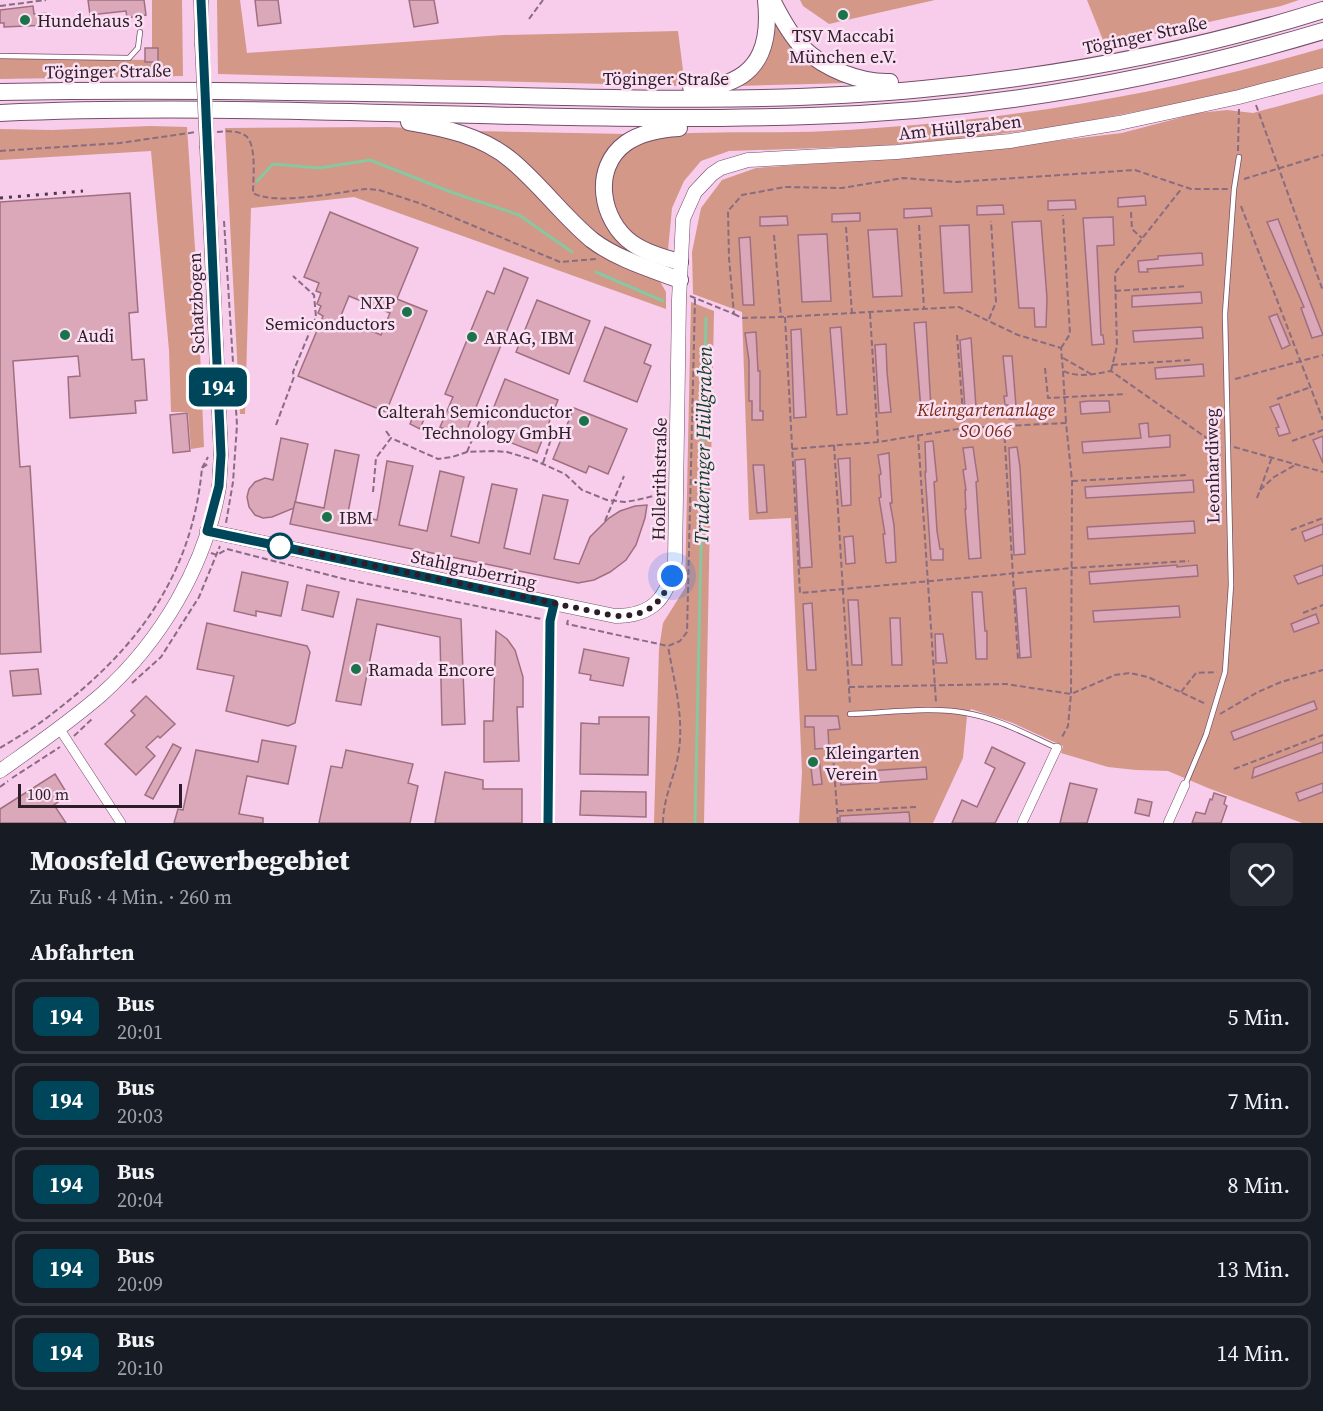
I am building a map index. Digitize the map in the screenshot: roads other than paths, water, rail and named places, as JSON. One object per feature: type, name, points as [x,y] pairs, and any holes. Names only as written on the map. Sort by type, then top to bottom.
[{"type":"highway","points":[[634,99],[658,89],[719,86],[739,77],[760,57],[764,47],[768,22],[766,0]]},
{"type":"highway","points":[[772,0],[803,48],[821,61],[842,73],[875,82],[905,82],[922,89]]},
{"type":"highway","name":"Töginger Straße","points":[[0,92],[273,91],[634,99],[808,96],[922,89],[1020,78],[1096,66],[1208,42],[1323,10]]},
{"type":"highway","points":[[0,113],[204,110],[644,119],[786,117],[905,110],[1024,98],[1188,68],[1323,31]]},
{"type":"highway","points":[[336,112],[351,121],[406,122],[440,127],[477,139],[510,158],[594,241],[628,260],[680,280]]},
{"type":"highway","points":[[680,262],[658,256],[633,244],[617,228],[607,210],[603,190],[606,173],[615,156],[625,144],[645,133],[665,129],[756,127],[786,117]]},
{"type":"main road","name":"Schatzbogen","points":[[0,771],[60,728],[101,694],[145,648],[186,585],[207,531],[219,486],[221,455],[201,0]]},
{"type":"main road","name":"Am Hüllgraben","points":[[680,280],[682,219],[694,192],[712,174],[735,163],[748,160],[897,152],[1010,141],[1119,123],[1246,95],[1323,75]]},
{"type":"main road","name":"Hollerithstraße","points":[[554,604],[615,616],[632,616],[656,604],[666,592],[672,576],[675,550],[680,280]]},
{"type":"main road","name":"Stahlgruberring","points":[[207,531],[554,604]]},
{"type":"street","name":"Stahlgruberring","points":[[548,823],[550,621],[554,604]]},
{"type":"street","points":[[60,728],[121,823]]},
{"type":"street","points":[[1022,823],[1057,748]]},
{"type":"street","name":"Leonhardiweg","points":[[1168,823],[1185,785]]},
{"type":"lane","points":[[0,56],[129,58],[138,48],[140,32]]},
{"type":"lane","name":"Leonhardiweg","points":[[1185,785],[1212,716],[1225,672],[1231,585],[1225,314],[1234,189],[1239,157]]},
{"type":"lane","points":[[850,714],[938,711],[967,713],[1011,728],[1057,748]]},
{"type":"waterway","name":"Truderinger Hüllgraben","points":[[257,181],[273,164],[319,168],[370,160],[451,192],[519,215],[572,252]]},
{"type":"waterway","name":"Truderinger Hüllgraben","points":[[596,272],[663,301]]},
{"type":"waterway","name":"Truderinger Hüllgraben","points":[[695,823],[706,318]]},
{"type":"railway","points":[[0,198],[83,191]]},
{"type":"place","name":"TSV Maccabi München e.V.","points":[[843,15]]},
{"type":"place","name":"Hundehaus 3","points":[[25,20]]},
{"type":"place","name":"NXP Semiconductors","points":[[407,312]]},
{"type":"place","name":"Audi","points":[[65,335]]},
{"type":"place","name":"ARAG, IBM","points":[[472,337]]},
{"type":"place","name":"Calterah Semiconductor Technology GmbH","points":[[584,421]]},
{"type":"place","name":"IBM","points":[[327,517]]},
{"type":"place","name":"Ramada Encore","points":[[356,669]]},
{"type":"place","name":"Kleingarten Verein","points":[[813,762]]},
{"type":"park label","name":"Kleingartenanlage SO 066","points":[[986,419]]}]
